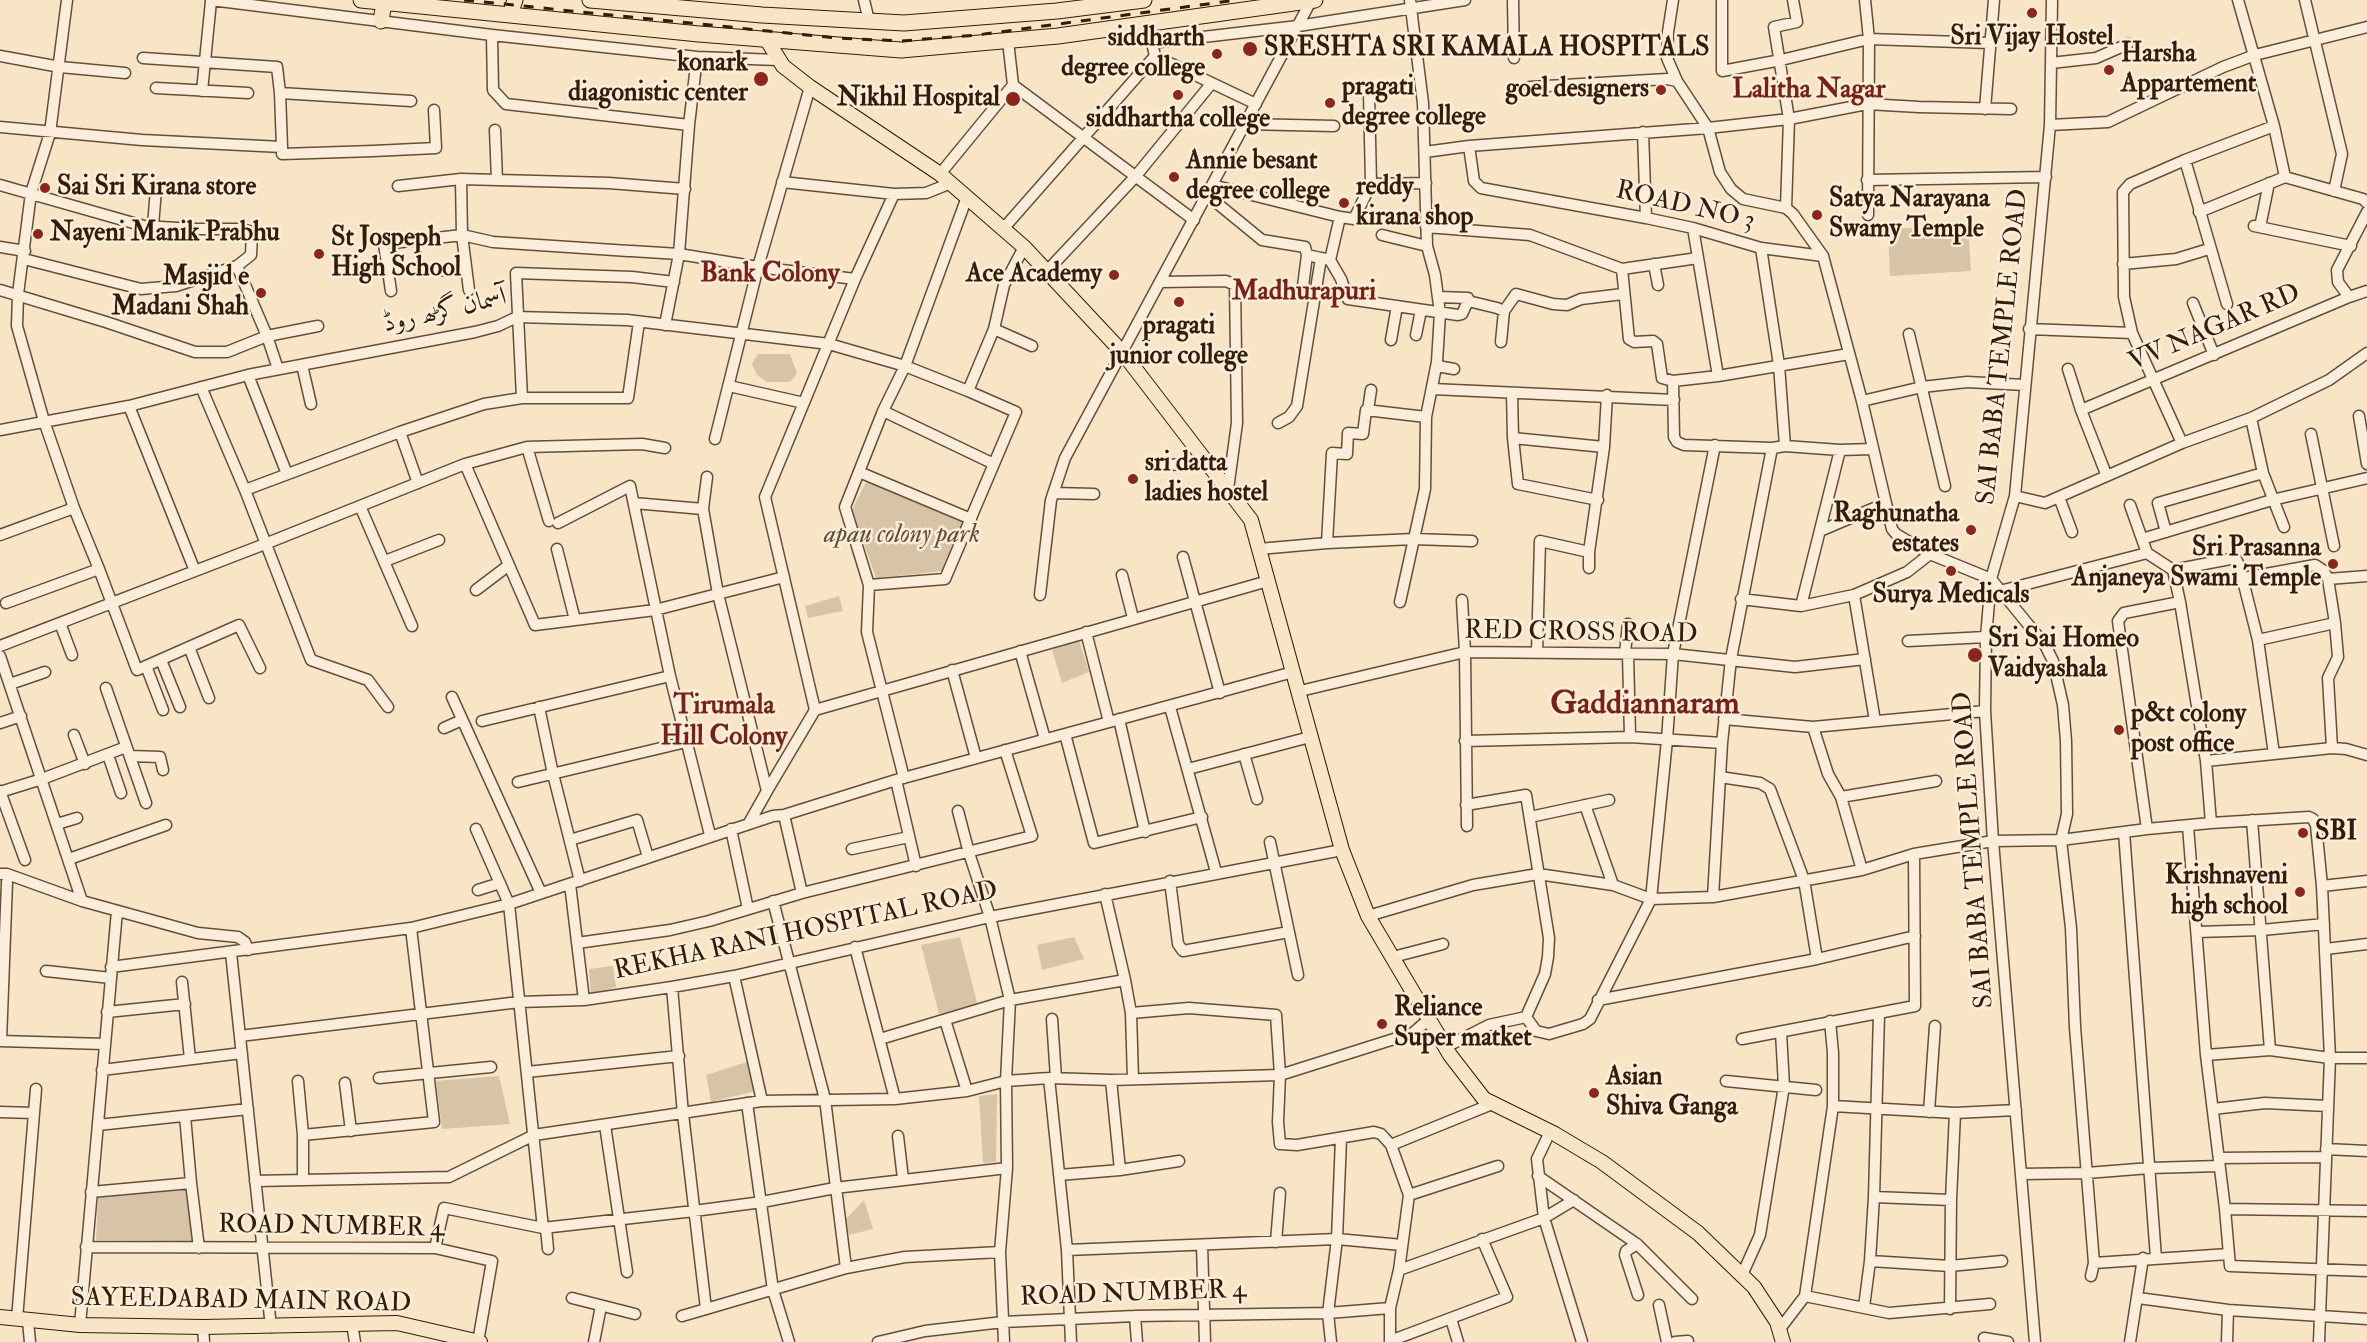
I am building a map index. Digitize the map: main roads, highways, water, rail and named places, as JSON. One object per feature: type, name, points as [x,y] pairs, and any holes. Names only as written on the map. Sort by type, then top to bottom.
[{"type":"highway","points":[[361,0],[512,7],[767,40],[901,50],[1142,26],[1313,0]]},
{"type":"highway","points":[[598,0],[762,15],[920,22],[1058,5],[1144,0]]},
{"type":"highway","points":[[1133,1],[1142,26]]},
{"type":"highway","points":[[381,21],[384,2]]},
{"type":"highway","points":[[920,22],[922,48]]},
{"type":"main road","points":[[767,40],[778,60],[810,87],[940,174],[1024,247],[1123,353],[1251,520],[1342,850],[1368,916],[1446,1047],[1484,1099],[1550,1132],[1602,1162],[1698,1233],[1742,1275],[1771,1311],[1781,1336]]},
{"type":"main road","name":"SAYEEDABAD MAIN ROAD","points":[[0,1317],[80,1325],[203,1327],[397,1323],[479,1342]]},
{"type":"railway","points":[[464,0],[837,38],[901,41],[977,35],[1237,0]]},
{"type":"place","name":"Sri Vijay Hostel","points":[[2032,13]]},
{"type":"place","name":"SRESHTA SRI KAMALA HOSPITALS","points":[[1250,49]]},
{"type":"place","name":"siddharth degree college","points":[[1217,54]]},
{"type":"place","name":"Harsha Appartement","points":[[2109,70]]},
{"type":"place","name":"konark diagonistic center","points":[[761,79]]},
{"type":"place","name":"goel designers","points":[[1661,90]]},
{"type":"place","name":"siddhartha college","points":[[1178,95]]},
{"type":"place","name":"Nikhil Hospital","points":[[1013,99]]},
{"type":"place","name":"pragati degree college","points":[[1330,103]]},
{"type":"place","name":"Annie besant degree college","points":[[1174,177]]},
{"type":"place","name":"Sai Sri Kirana store","points":[[45,188]]},
{"type":"place","name":"reddy kirana shop","points":[[1344,203]]},
{"type":"place","name":"Satya Narayana Swamy Temple","points":[[1817,215]]},
{"type":"place","name":"Nayeni Manik Prabhu","points":[[38,234]]},
{"type":"place","name":"St Jospeph High School","points":[[319,254]]},
{"type":"place","name":"Ace Academy","points":[[1114,275]]},
{"type":"place","name":"Masjid e Madani Shah","points":[[261,293]]},
{"type":"place","name":"pragati junior college","points":[[1179,302]]},
{"type":"place","name":"sri datta ladies hostel","points":[[1133,479]]},
{"type":"place","name":"Raghunatha estates","points":[[1971,530]]},
{"type":"place","name":"Sri Prasanna Anjaneya Swami Temple","points":[[2333,564]]},
{"type":"place","name":"Surya Medicals","points":[[1951,571]]},
{"type":"place","name":"Sri Sai Homeo Vaidyashala","points":[[1975,655]]},
{"type":"place","name":"p&t colony post office","points":[[2119,730]]},
{"type":"place","name":"SBI","points":[[2303,833]]},
{"type":"place","name":"Krishnaveni high school","points":[[2300,892]]},
{"type":"place","name":"Reliance Super matket","points":[[1382,1024]]},
{"type":"place","name":"Asian Shiva Ganga","points":[[1594,1093]]},
{"type":"district","name":"Lalitha Nagar","points":[[1809,91]]},
{"type":"district","name":"Bank Colony","points":[[770,275]]},
{"type":"district","name":"Madhurapuri","points":[[1304,293]]},
{"type":"district","name":"Gaddiannaram","points":[[1645,706]]},
{"type":"district","name":"Tirumala Hill Colony","points":[[724,722]]},
{"type":"park label","name":"apau colony park","points":[[902,536]]}]
